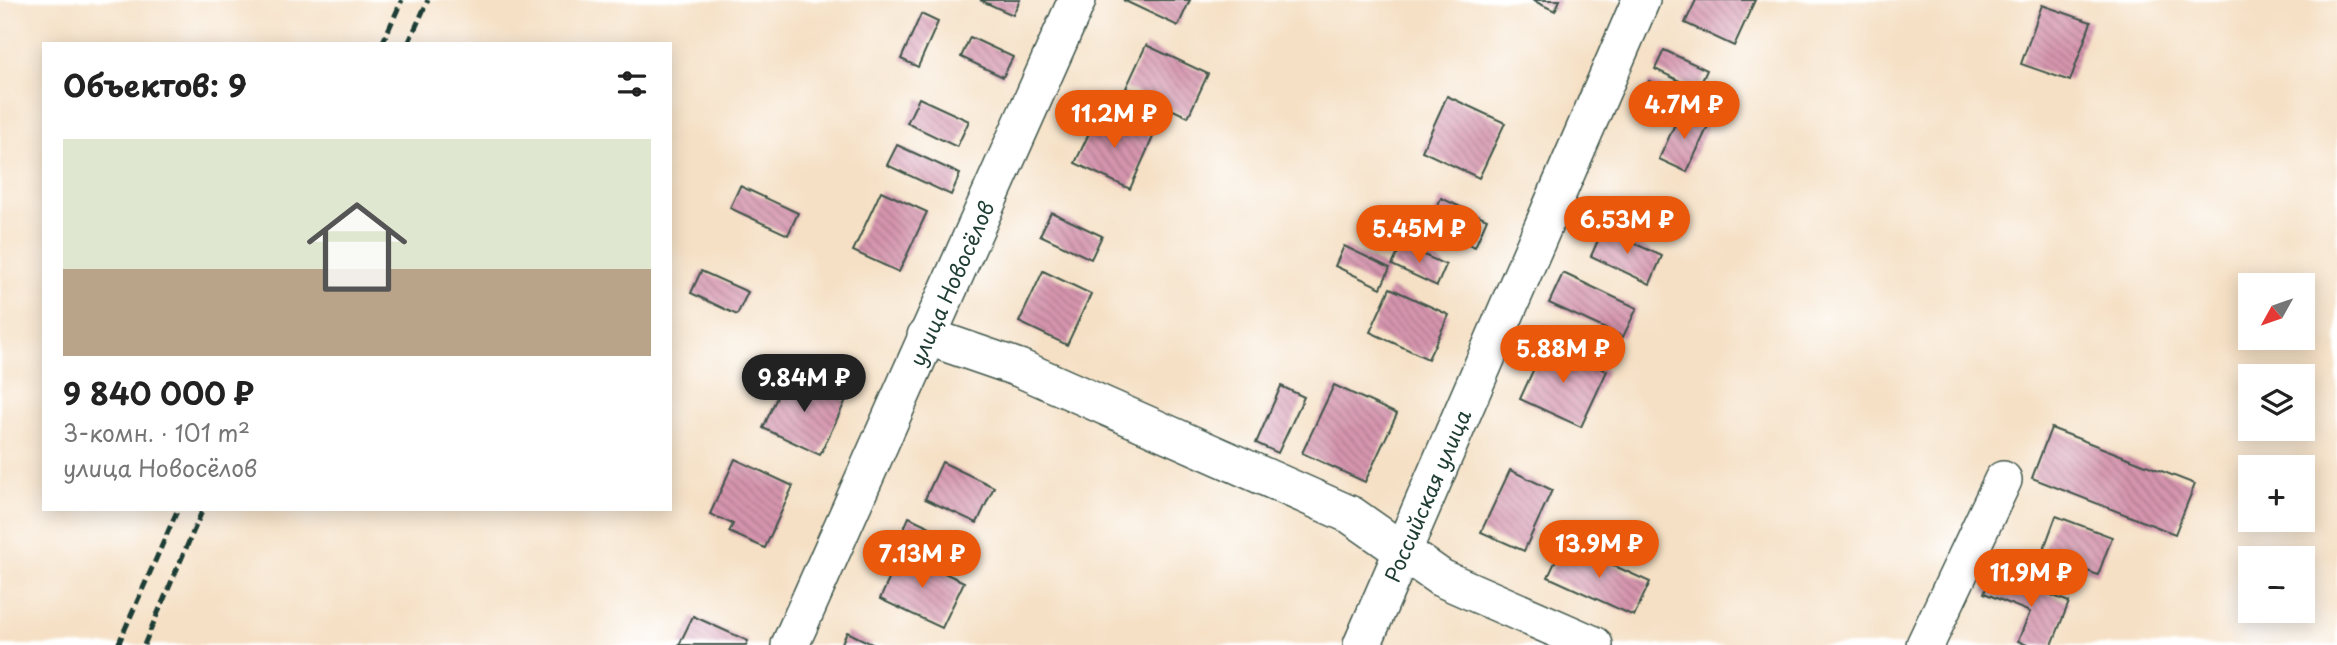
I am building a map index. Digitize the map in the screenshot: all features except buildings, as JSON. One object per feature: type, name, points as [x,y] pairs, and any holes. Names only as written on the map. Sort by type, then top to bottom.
[{"type":"street","name":"улица Новосёлов","points":[[790,645],[1077,0]]},
{"type":"street","name":"Российская улица","points":[[1362,645],[1641,0]]},
{"type":"street","points":[[926,336],[1019,368],[1352,515],[1441,578],[1594,645]]},
{"type":"street","points":[[1925,645],[2003,480]]},
{"type":"railway","points":[[383,42],[402,0]]},
{"type":"railway","points":[[409,42],[428,0]]},
{"type":"railway","points":[[118,645],[177,511]]},
{"type":"railway","points":[[144,645],[202,511]]}]
